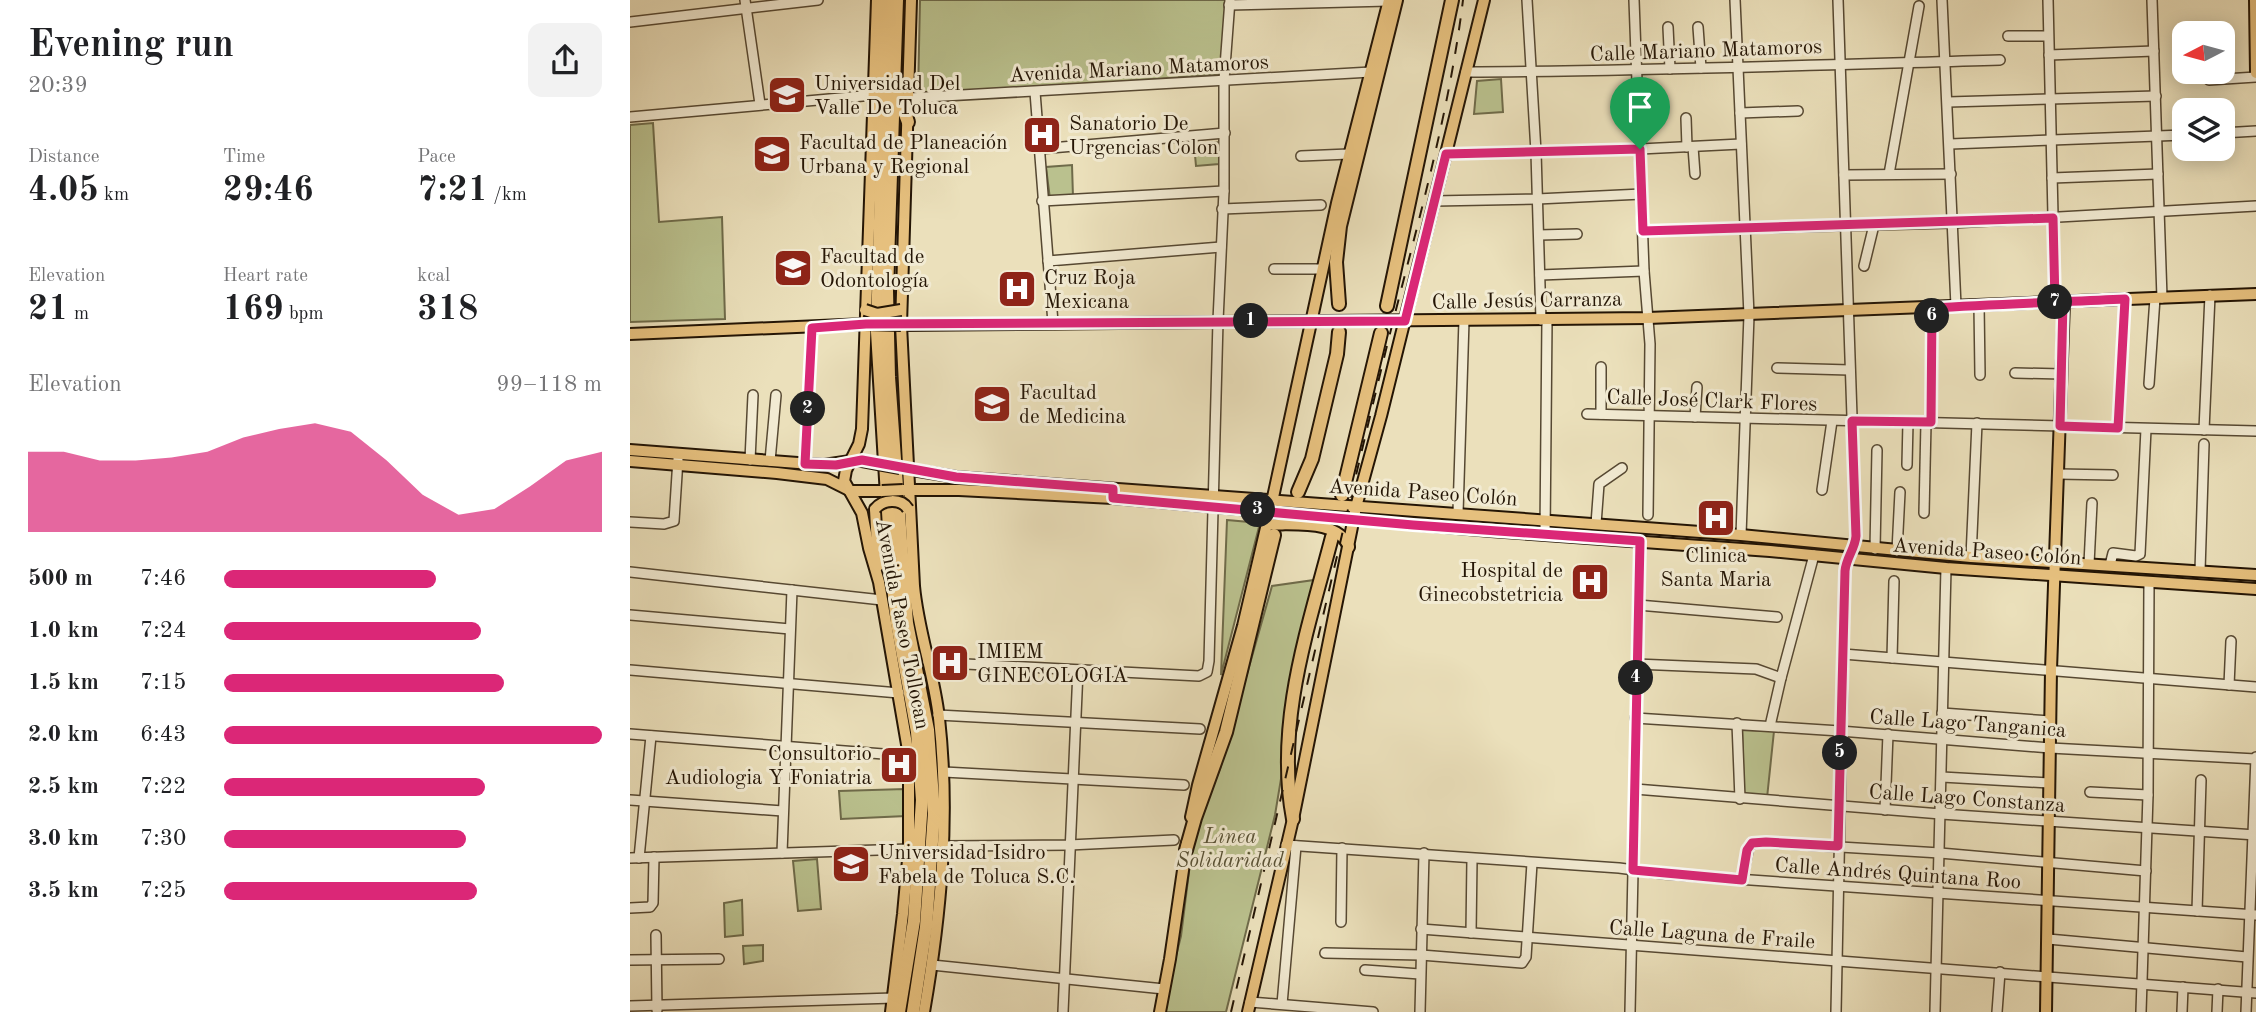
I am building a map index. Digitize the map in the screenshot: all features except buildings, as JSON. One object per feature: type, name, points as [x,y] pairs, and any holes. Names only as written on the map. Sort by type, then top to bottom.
[{"type":"highway","name":"Avenida Paseo Tollocan","points":[[886,0],[877,332],[892,577],[897,623],[917,732],[922,800],[916,900],[900,1012]]},
{"type":"highway","name":"Avenida Paseo Tollocan","points":[[897,0],[887,290],[889,377],[907,623],[928,730],[934,813],[926,927],[913,1012]]},
{"type":"highway","points":[[1339,304],[1336,262],[1340,226],[1396,0]]},
{"type":"highway","points":[[1387,306],[1452,0]]},
{"type":"highway","points":[[875,77],[885,59]]},
{"type":"highway","points":[[894,86],[908,122]]},
{"type":"highway","points":[[1298,492],[1312,459],[1337,354],[1339,332]]},
{"type":"highway","points":[[1342,495],[1381,334]]},
{"type":"highway","points":[[1186,850],[1226,732],[1270,529]]},
{"type":"highway","points":[[1293,818],[1288,783],[1292,698],[1332,537]]},
{"type":"main road","points":[[847,489],[845,475],[859,444],[862,429],[877,0]]},
{"type":"main road","name":"Avenida Paseo Tollocan","points":[[911,0],[901,310],[904,469],[918,623],[939,715],[944,772],[944,845],[932,965],[924,1012]]},
{"type":"main road","points":[[1349,547],[1343,535],[1333,529],[1270,529],[1271,506],[1322,269],[1389,0]]},
{"type":"main road","points":[[1249,1007],[1291,845],[1293,818],[1356,507],[1484,0]]},
{"type":"main road","points":[[2255,0],[2256,75]]},
{"type":"main road","name":"Calle Jesús Carranza","points":[[630,334],[866,324],[1648,318],[2256,294]]},
{"type":"main road","points":[[2046,1012],[2051,670],[2062,374],[2059,302]]},
{"type":"main road","points":[[865,310],[877,314],[897,313],[901,310]]},
{"type":"main road","name":"Avenida Paseo Colón","points":[[630,450],[805,464],[836,465],[862,460],[956,477],[1113,494],[1271,506],[1356,507],[1458,513],[1971,557],[2256,575]]},
{"type":"main road","name":"Avenida Paseo Colón","points":[[630,461],[777,473],[823,479],[847,489],[1113,494]]},
{"type":"main road","name":"Avenida Paseo Tollocan","points":[[847,489],[857,501],[862,513],[879,582],[909,756],[909,849],[891,1012]]},
{"type":"main road","points":[[879,582],[875,509],[883,503],[894,501],[902,503],[908,509],[909,569],[914,586]]},
{"type":"main road","name":"Avenida Paseo Colón","points":[[1271,506],[1353,520],[1770,551],[1947,568],[2256,589]]},
{"type":"main road","points":[[1491,531],[1492,517]]},
{"type":"main road","points":[[1770,551],[1771,538]]},
{"type":"main road","points":[[1160,1012],[1186,850]]},
{"type":"street","points":[[630,22],[745,4],[818,0]]},
{"type":"street","points":[[928,662],[1199,676],[1204,675],[1209,668],[1224,191],[1224,80],[1229,2],[1389,0]]},
{"type":"street","points":[[1527,0],[1544,320],[1545,534]]},
{"type":"street","points":[[1634,0],[1644,271],[1650,344],[1648,516]]},
{"type":"street","points":[[1735,0],[1743,228],[1749,315],[1741,536]]},
{"type":"street","points":[[1836,1012],[1838,806],[1845,571],[1856,536],[1838,0]]},
{"type":"street","points":[[1942,0],[1956,306]]},
{"type":"street","points":[[2048,0],[2053,218],[2059,302]]},
{"type":"street","points":[[2149,384],[2158,298],[2159,213],[2152,0]]},
{"type":"street","points":[[745,4],[760,104]]},
{"type":"street","points":[[1889,174],[1919,6]]},
{"type":"street","points":[[1668,27],[1670,69]]},
{"type":"street","points":[[1698,27],[1700,68]]},
{"type":"street","points":[[2008,36],[2048,36]]},
{"type":"street","points":[[2049,55],[2154,51]]},
{"type":"street","name":"Calle Mariano Matamoros","points":[[1466,72],[1637,71],[2000,60]]},
{"type":"street","name":"Avenida Mariano Matamoros","points":[[909,98],[1371,72]]},
{"type":"street","points":[[2235,77],[2256,75]]},
{"type":"street","points":[[1035,92],[1053,323]]},
{"type":"street","points":[[630,117],[874,95]]},
{"type":"street","points":[[1948,102],[2156,96]]},
{"type":"street","points":[[1740,113],[1798,111]]},
{"type":"street","points":[[1686,118],[1695,174]]},
{"type":"street","points":[[2235,132],[2256,131]]},
{"type":"street","points":[[1039,149],[1224,133]]},
{"type":"street","points":[[1950,144],[2172,135]]},
{"type":"street","points":[[1446,154],[1741,144]]},
{"type":"street","points":[[1301,156],[1349,154]]},
{"type":"street","points":[[1844,175],[1951,174]]},
{"type":"street","points":[[2052,178],[2158,174]]},
{"type":"street","points":[[1042,201],[1224,191]]},
{"type":"street","points":[[1434,201],[1642,194]]},
{"type":"street","points":[[1222,209],[1321,205]]},
{"type":"street","points":[[1643,231],[2053,218],[2256,206]]},
{"type":"street","points":[[1864,267],[1874,225]]},
{"type":"street","points":[[1538,235],[1577,234]]},
{"type":"street","points":[[1048,261],[1221,247]]},
{"type":"street","points":[[1274,270],[1322,269]]},
{"type":"street","points":[[1540,275],[1644,271]]},
{"type":"street","points":[[2204,430],[2210,295]]},
{"type":"street","points":[[2118,428],[2125,299]]},
{"type":"street","points":[[1979,305],[1980,375]]},
{"type":"street","points":[[1924,513],[1932,308]]},
{"type":"street","points":[[1458,513],[1464,320]]},
{"type":"street","points":[[805,464],[812,328]]},
{"type":"street","points":[[1601,367],[1601,414]]},
{"type":"street","points":[[1777,369],[1850,370]]},
{"type":"street","points":[[2015,373],[2062,374]]},
{"type":"street","points":[[1695,417],[1697,387]]},
{"type":"street","points":[[750,460],[753,395]]},
{"type":"street","points":[[771,461],[776,395]]},
{"type":"street","name":"Calle José Clark Flores","points":[[1587,414],[2256,431]]},
{"type":"street","points":[[1822,490],[1832,421]]},
{"type":"street","points":[[1907,465],[1908,422]]},
{"type":"street","points":[[1971,557],[1977,423]]},
{"type":"street","points":[[2110,565],[2113,553],[2138,556],[2141,551],[2146,429]]},
{"type":"street","points":[[2200,571],[2204,444]]},
{"type":"street","points":[[1875,549],[1877,450]]},
{"type":"street","points":[[630,522],[664,524],[675,518],[678,453]]},
{"type":"street","points":[[1596,524],[1599,484],[1622,468]]},
{"type":"street","points":[[2058,474],[2113,475]]},
{"type":"street","points":[[1897,551],[1900,492]]},
{"type":"street","points":[[2089,564],[2092,503]]},
{"type":"street","points":[[1630,1012],[1640,541]]},
{"type":"street","points":[[1770,726],[1814,555]]},
{"type":"street","points":[[1935,1012],[1947,568]]},
{"type":"street","points":[[630,572],[882,600]]},
{"type":"street","points":[[1892,659],[1894,581]]},
{"type":"street","points":[[2141,1012],[2148,829],[2148,582]]},
{"type":"street","points":[[782,853],[792,590]]},
{"type":"street","points":[[1637,605],[1777,617]]},
{"type":"street","points":[[630,615],[790,629]]},
{"type":"street","points":[[2229,685],[2231,641]]},
{"type":"street","points":[[1843,654],[2256,687]]},
{"type":"street","points":[[1636,664],[1756,669],[1781,678]]},
{"type":"street","points":[[630,670],[899,693]]},
{"type":"street","points":[[1063,1012],[1077,670]]},
{"type":"street","points":[[1942,713],[2050,721]]},
{"type":"street","points":[[939,715],[1200,729]]},
{"type":"street","name":"Calle Lago Tanganica","points":[[1635,718],[1737,723],[2050,748],[2256,758]]},
{"type":"street","points":[[1737,723],[1740,799]]},
{"type":"street","points":[[630,734],[909,756]]},
{"type":"street","points":[[1885,810],[1888,734]]},
{"type":"street","points":[[651,736],[634,858],[909,849]]},
{"type":"street","points":[[2246,1012],[2251,992],[2247,957],[2253,915],[2256,758]]},
{"type":"street","points":[[944,772],[1184,785]]},
{"type":"street","points":[[1942,777],[2049,783]]},
{"type":"street","points":[[2197,911],[2201,780]]},
{"type":"street","name":"Calle Lago Constanza","points":[[1635,789],[1885,810],[2254,835]]},
{"type":"street","points":[[2090,792],[2148,796]]},
{"type":"street","points":[[630,800],[783,811]]},
{"type":"street","points":[[944,845],[1069,845],[1174,840]]},
{"type":"street","points":[[1742,880],[1749,846],[1756,842],[1940,853],[2146,871]]},
{"type":"street","points":[[1282,1004],[1291,845]]},
{"type":"street","name":"Calle Andrés Quintana Roo","points":[[1291,845],[1424,853],[1837,887],[2253,915]]},
{"type":"street","points":[[1341,922],[1342,848]]},
{"type":"street","points":[[1420,1012],[1424,853]]},
{"type":"street","points":[[630,908],[650,907],[653,903],[654,857]]},
{"type":"street","points":[[1471,933],[1472,859]]},
{"type":"street","points":[[1325,953],[1421,955],[1519,963],[1525,961],[1532,863]]},
{"type":"street","name":"Calle Laguna de Fraile","points":[[1421,929],[2251,992]]},
{"type":"street","points":[[656,935],[657,1009]]},
{"type":"street","points":[[2048,939],[2247,957]]},
{"type":"street","points":[[630,960],[719,960]]},
{"type":"street","points":[[932,965],[1164,989]]},
{"type":"street","points":[[1365,970],[1420,974]]},
{"type":"street","points":[[1997,1012],[2000,972]]},
{"type":"street","points":[[2182,1012],[2183,987]]},
{"type":"street","points":[[2217,1012],[2218,989]]},
{"type":"street","points":[[630,1006],[657,1009],[810,1007],[894,998]]},
{"type":"street","points":[[1249,1007],[1282,1004],[1299,1009],[1373,1012]]},
{"type":"green space","points":[[920,0],[1226,0],[1225,74],[918,96]]},
{"type":"green space","points":[[1501,79],[1503,112],[1474,114],[1477,81]]},
{"type":"green space","points":[[653,123],[659,222],[722,217],[725,319],[630,322],[630,125]]},
{"type":"green space","points":[[1220,142],[1219,164],[1196,166],[1194,144]]},
{"type":"green space","points":[[1072,165],[1073,197],[1050,199],[1046,167]]},
{"type":"green space","points":[[1227,520],[1260,523],[1221,675]]},
{"type":"green space","name":"Linea Solidaridad","points":[[1314,580],[1275,815],[1226,1012],[1162,1012],[1181,936],[1192,848],[1220,769],[1272,586]]},
{"type":"green space","points":[[1742,730],[1774,731],[1767,798],[1744,796]]},
{"type":"green space","points":[[905,789],[906,816],[841,819],[839,791]]},
{"type":"green space","points":[[817,859],[821,909],[798,911],[793,861]]},
{"type":"green space","points":[[742,900],[743,935],[725,937],[724,903]]},
{"type":"green space","points":[[763,945],[763,961],[744,964],[743,946]]},
{"type":"railway","points":[[1231,1012],[1383,362],[1439,137],[1463,0]]},
{"type":"place","name":"Universidad Del Valle De Toluca","points":[[787,95]]},
{"type":"place","name":"Sanatorio De Urgencias Colon","points":[[1042,135]]},
{"type":"place","name":"Facultad de Planeación Urbana y Regional","points":[[772,154]]},
{"type":"place","name":"Facultad de Odontología","points":[[793,268]]},
{"type":"place","name":"Cruz Roja Mexicana","points":[[1017,289]]},
{"type":"place","name":"Facultad de Medicina","points":[[992,404]]},
{"type":"place","name":"Clinica Santa Maria","points":[[1716,518]]},
{"type":"place","name":"Hospital de Ginecobstetricia","points":[[1590,582]]},
{"type":"place","name":"IMIEM GINECOLOGIA","points":[[950,663]]},
{"type":"place","name":"Consultorio Audiologia Y Foniatria","points":[[899,765]]},
{"type":"place","name":"Universidad Isidro Fabela de Toluca S.C.","points":[[851,864]]},
{"type":"route","points":[[1640,149],[1446,154],[1405,321],[866,324],[812,328],[805,464],[824,466],[862,460],[956,477],[1113,489],[1113,498],[1413,525],[1640,541],[1633,870],[1742,880],[1747,850],[1752,843],[1838,846],[1845,564],[1855,546],[1856,536],[1852,421],[1931,422],[1932,308],[1956,306],[2055,302],[2125,299],[2118,428],[2060,426],[2063,302],[2055,302],[2053,218],[1643,231],[1640,149]]}]
